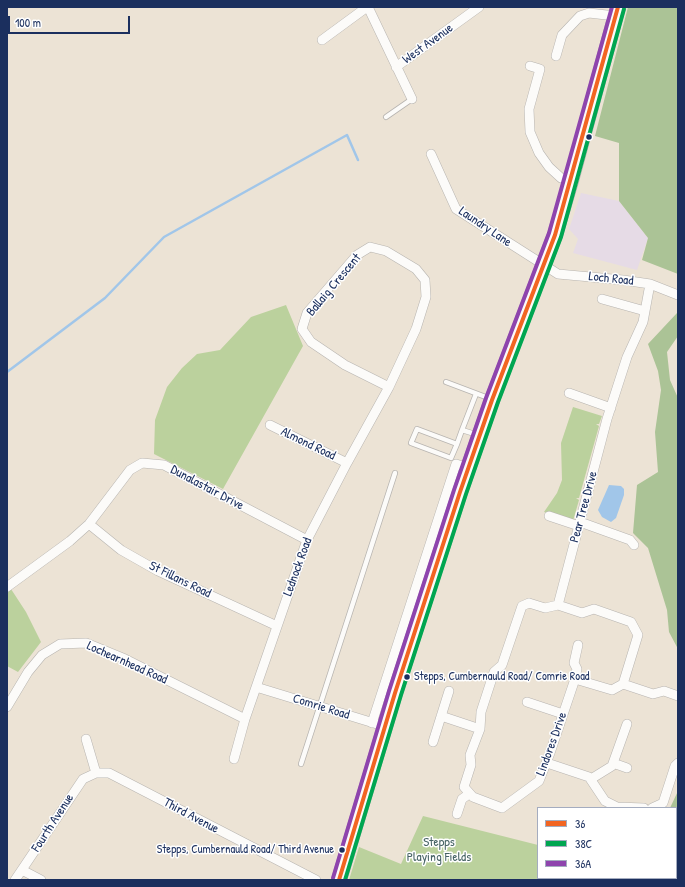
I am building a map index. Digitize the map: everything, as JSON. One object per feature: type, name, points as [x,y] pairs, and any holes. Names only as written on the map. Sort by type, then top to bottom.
[{"type":"main road","points":[[339,880],[468,468],[492,400],[555,235],[616,12]]},
{"type":"street","points":[[322,40],[368,7],[412,99]]},
{"type":"street","name":"West Avenue","points":[[396,67],[479,7]]},
{"type":"street","points":[[556,56],[562,35],[580,16],[589,13],[616,12]]},
{"type":"street","points":[[530,66],[540,69],[529,109],[530,132],[539,153],[549,167],[561,178],[571,181]]},
{"type":"street","name":"Laundry Lane","points":[[431,154],[456,209],[543,265]]},
{"type":"street","name":"Ballaig Crescent","points":[[370,247],[386,250],[416,269],[424,280],[426,297],[416,329],[389,387],[345,365],[311,342],[302,329],[307,313],[357,255],[370,247]]},
{"type":"street","name":"Loch Road","points":[[543,265],[558,274],[650,284],[678,295]]},
{"type":"street","name":"Pear Tree Drive","points":[[558,605],[611,408],[627,357],[643,322],[650,284]]},
{"type":"street","points":[[602,299],[645,311]]},
{"type":"street","name":"Lednock Road","points":[[234,759],[256,686],[307,540],[347,462],[389,387]]},
{"type":"street","points":[[569,393],[611,408]]},
{"type":"street","name":"Almond Road","points":[[270,424],[347,462]]},
{"type":"street","name":"Dunalastair Drive","points":[[7,587],[70,541],[90,524],[130,470],[142,463],[164,465],[307,540]]},
{"type":"street","points":[[372,723],[456,464],[468,468]]},
{"type":"street","points":[[549,516],[630,540],[634,545]]},
{"type":"street","name":"St Fillans Road","points":[[90,524],[121,550],[158,571],[277,626]]},
{"type":"street","points":[[457,814],[462,799],[469,794],[464,787],[471,765],[470,755],[480,729],[481,712],[494,672],[502,665],[522,606],[529,603],[545,608],[558,605],[582,613],[594,610],[631,622],[638,636],[623,684],[612,690],[575,679]]},
{"type":"street","name":"Lochearnhead Road","points":[[7,707],[28,672],[42,655],[60,644],[86,643],[124,659],[245,719]]},
{"type":"street","name":"Lindores Drive","points":[[469,794],[473,798],[502,808],[539,781],[547,763],[575,679],[577,669],[574,663],[578,645]]},
{"type":"street","points":[[623,684],[653,694],[664,691],[678,696]]},
{"type":"street","name":"Comrie Road","points":[[256,686],[372,723],[386,726]]},
{"type":"street","points":[[432,742],[449,691]]},
{"type":"street","points":[[526,702],[563,714]]},
{"type":"street","points":[[441,716],[480,729]]},
{"type":"street","points":[[591,779],[613,763],[627,724]]},
{"type":"street","points":[[86,740],[96,773]]},
{"type":"street","points":[[547,763],[589,777],[605,801],[617,807]]},
{"type":"street","points":[[613,763],[627,768]]},
{"type":"street","points":[[654,807],[663,803],[675,766],[678,763]]},
{"type":"street","name":"Third Avenue","points":[[96,773],[109,772],[316,880]]},
{"type":"street","name":"Fourth Avenue","points":[[15,880],[82,779],[96,773]]},
{"type":"street","points":[[22,870],[41,880]]},
{"type":"lane","points":[[386,117],[412,99]]},
{"type":"lane","points":[[446,382],[492,400]]},
{"type":"lane","points":[[457,444],[417,429],[411,443],[451,458],[457,444],[476,394]]},
{"type":"lane","points":[[462,430],[480,435]]},
{"type":"lane","points":[[301,764],[395,473]]},
{"type":"shaded area","points":[[581,193],[619,201],[648,238],[637,270],[573,253],[578,239],[569,229]]},
{"type":"green space","points":[[628,7],[678,7],[678,274],[642,260],[648,238],[619,201],[619,143],[595,136]]},
{"type":"green space","points":[[286,305],[303,346],[223,489],[154,454],[155,420],[167,387],[182,368],[197,354],[220,350],[251,317]]},
{"type":"green space","points":[[677,313],[678,336],[667,352],[670,380],[678,398],[678,649],[669,632],[667,610],[648,548],[633,533],[637,485],[658,472],[655,432],[661,390],[658,371],[648,344]]},
{"type":"green space","points":[[573,407],[602,416],[599,424],[596,424],[599,426],[579,498],[576,498],[579,500],[573,521],[544,512],[557,493],[562,480],[561,443]]},
{"type":"green space","points":[[11,589],[26,612],[41,642],[18,672],[7,666],[7,590]]},
{"type":"green space","points":[[678,791],[678,880],[658,880],[677,879],[677,807],[670,807]]},
{"type":"green space","name":"Stepps Playing Fields","points":[[423,816],[537,845],[537,879],[678,880],[349,880],[359,847],[401,864]]},
{"type":"water","points":[[609,485],[621,486],[624,489],[624,495],[616,518],[611,522],[602,517],[598,510]]},
{"type":"waterway","points":[[7,372],[105,298],[164,237],[347,135],[358,160]]},
{"type":"transit line","name":"36A","points":[[333,878],[389,691],[454,490],[486,398],[549,233],[612,7]]},
{"type":"transit line","name":"36","points":[[339,880],[395,693],[460,492],[492,400],[555,235],[618,7]]},
{"type":"transit line","name":"38C","points":[[345,880],[401,695],[466,494],[498,402],[561,237],[624,9]]},
{"type":"place","name":"Stepps, Cumbernauld Road/ Comrie Road","points":[[407,677]]},
{"type":"place","name":"Stepps, Cumbernauld Road/ Third Avenue","points":[[342,850]]}]
